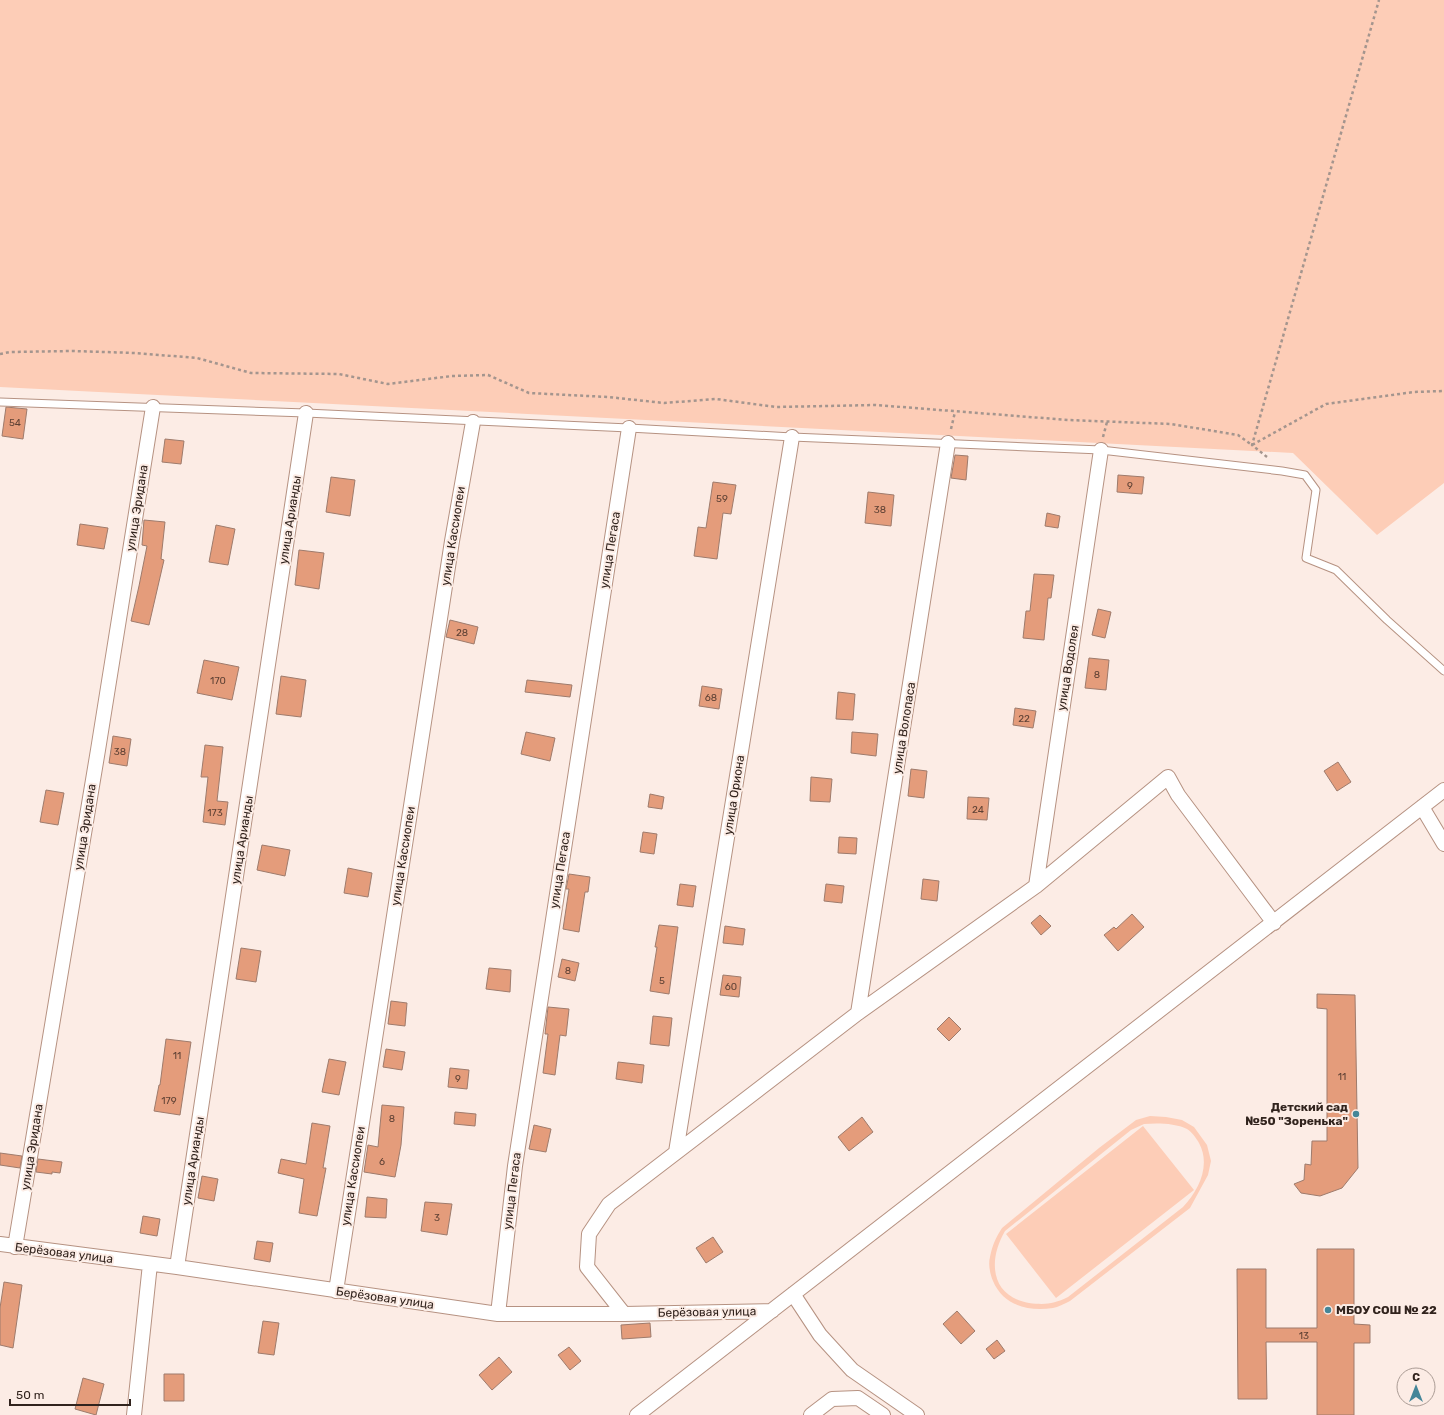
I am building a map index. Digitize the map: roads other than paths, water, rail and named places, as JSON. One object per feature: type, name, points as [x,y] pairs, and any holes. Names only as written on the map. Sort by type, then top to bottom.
[{"type":"street","name":"улица Эридана","points":[[15,1247],[96,765],[153,407]]},
{"type":"street","name":"улица Арианды","points":[[177,1267],[306,414]]},
{"type":"street","name":"улица Кассиопеи","points":[[336,1291],[452,541],[473,422]]},
{"type":"street","name":"улица Пегаса","points":[[498,1314],[515,1166],[629,428]]},
{"type":"street","name":"улица Ориона","points":[[676,1152],[792,437]]},
{"type":"street","name":"улица Волопаса","points":[[858,1013],[948,443]]},
{"type":"street","name":"улица Водолея","points":[[1036,886],[1101,450]]},
{"type":"street","points":[[624,1314],[587,1267],[589,1234],[609,1204],[858,1013],[1036,886],[1168,777],[1178,795],[1274,923]]},
{"type":"street","points":[[637,1415],[1444,790]]},
{"type":"street","points":[[1422,807],[1444,844]]},
{"type":"street","name":"Берёзовая улица","points":[[0,1244],[177,1267],[498,1314],[624,1314],[772,1311]]},
{"type":"street","points":[[134,1415],[150,1264]]},
{"type":"street","points":[[793,1294],[820,1335],[852,1370],[917,1415]]},
{"type":"street","points":[[811,1415],[832,1399],[858,1398],[883,1415]]},
{"type":"lane","points":[[0,402],[153,407],[1101,450],[1305,475],[1316,490],[1306,558],[1336,570],[1387,620],[1444,671]]},
{"type":"place","name":"Детский сад №50 \"Зоренька\"","points":[[1356,1114]]},
{"type":"place","name":"МБОУ СОШ № 22","points":[[1328,1310]]}]
